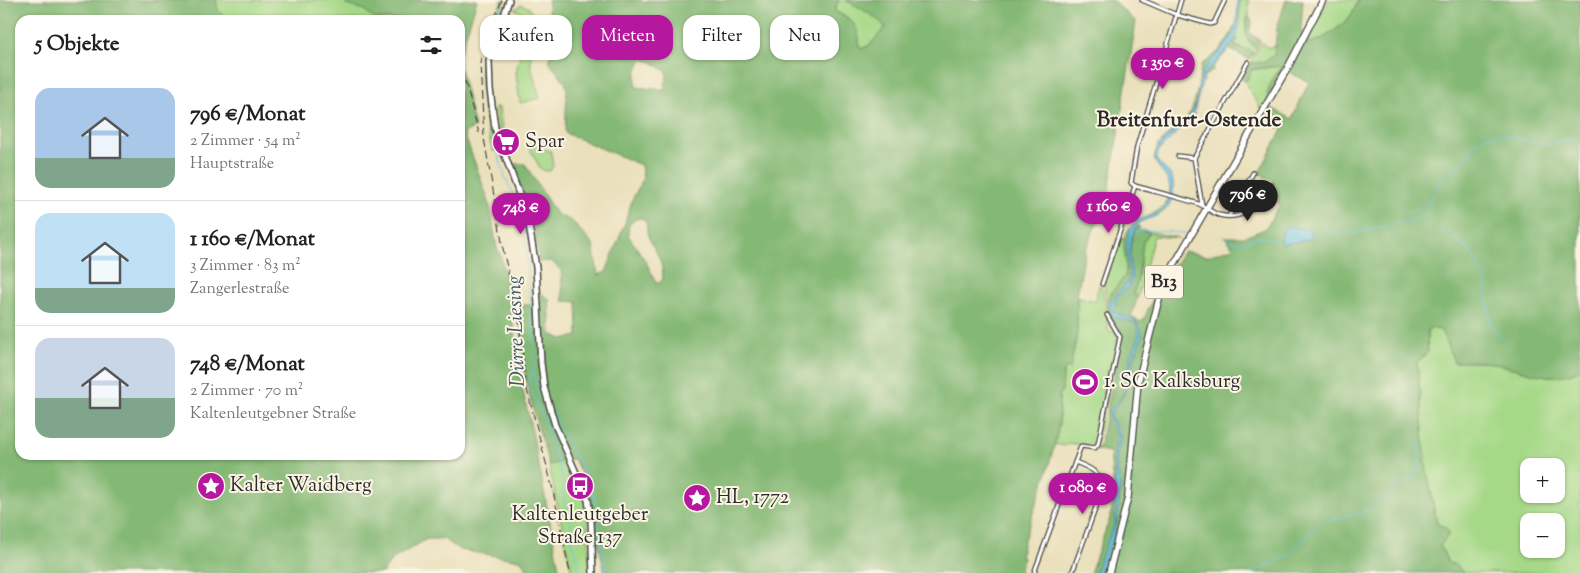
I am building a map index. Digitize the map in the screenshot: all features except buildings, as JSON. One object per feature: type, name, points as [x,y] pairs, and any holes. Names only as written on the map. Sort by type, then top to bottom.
[{"type":"main road","points":[[509,0],[489,62],[495,128],[528,219],[536,267],[542,375],[554,425],[588,500],[591,521],[593,573]]},
{"type":"main road","name":"B13","points":[[1109,573],[1127,503],[1133,452],[1135,400],[1140,373],[1162,287],[1189,239],[1204,207],[1280,81],[1323,0]]},
{"type":"street","points":[[1142,0],[1177,15],[1210,24],[1214,24],[1225,0]]},
{"type":"street","points":[[1181,0],[1137,146],[1131,183],[1135,186],[1204,207],[1220,215],[1229,216],[1243,214],[1252,210],[1264,199],[1271,184]]},
{"type":"street","points":[[1204,207],[1194,158],[1248,62]]},
{"type":"street","points":[[1178,156],[1194,158]]},
{"type":"street","points":[[1229,216],[1253,173]]},
{"type":"street","points":[[1102,284],[1135,186]]},
{"type":"street","points":[[1034,573],[1080,446],[1095,448],[1099,440],[1120,336],[1107,314]]},
{"type":"street","points":[[1072,573],[1102,486],[1100,477],[1094,471],[1075,462]]},
{"type":"green space","points":[[0,0],[216,0],[218,10],[223,15],[15,15],[15,460],[465,460],[465,136],[489,202],[497,249],[500,253],[511,300],[510,310],[519,373],[560,573],[528,573],[521,560],[460,550],[444,539],[427,539],[391,560],[383,573],[0,573]]},
{"type":"green space","points":[[141,0],[421,0],[419,15],[153,15]]},
{"type":"green space","points":[[477,0],[465,38],[465,15],[369,15],[365,10],[346,5],[347,1]]},
{"type":"green space","points":[[502,0],[505,0],[500,15],[496,15]]},
{"type":"green space","points":[[548,0],[640,0],[645,3],[648,0],[839,0],[835,9],[836,12],[854,25],[858,33],[861,49],[870,45],[885,27],[872,15],[846,0],[1112,0],[1136,22],[1108,196],[1085,251],[1077,296],[1077,334],[1070,369],[1066,368],[1063,374],[1062,391],[1059,395],[1059,423],[1055,444],[1024,540],[1021,554],[1023,559],[1019,573],[605,573],[585,481],[574,459],[549,465],[527,386],[518,305],[540,305],[540,293],[549,299],[551,334],[562,339],[578,336],[577,302],[563,301],[561,270],[551,261],[539,262],[534,224],[513,164],[525,164],[556,214],[572,221],[593,245],[598,275],[606,272],[632,200],[643,179],[641,165],[565,133],[567,90],[565,82],[550,63],[550,60],[572,60],[572,15],[548,15]],"holes":[[[641,218],[645,220],[648,236],[662,267],[663,280],[657,284],[646,262],[628,235],[629,224],[636,219]]]},
{"type":"green space","points":[[839,0],[864,9],[885,27],[865,48],[861,49],[859,47],[859,40],[850,19],[836,12],[835,9]]},
{"type":"green space","points":[[1239,0],[1249,0],[1249,16],[1245,27],[1248,41],[1256,49],[1252,56],[1253,53],[1234,45],[1238,39],[1236,37],[1239,24]]},
{"type":"green space","points":[[1286,0],[1303,0],[1301,29],[1305,46],[1332,33],[1343,24],[1352,13],[1358,0],[1580,0],[1580,369],[1570,374],[1549,376],[1492,363],[1454,362],[1441,330],[1431,328],[1427,331],[1428,352],[1417,362],[1426,466],[1437,524],[1448,530],[1448,535],[1440,546],[1449,564],[1456,564],[1463,573],[1099,573],[1117,522],[1120,486],[1116,461],[1120,439],[1110,415],[1129,386],[1133,370],[1132,362],[1137,351],[1141,329],[1131,319],[1114,312],[1113,309],[1117,298],[1132,279],[1130,251],[1132,238],[1138,226],[1140,227],[1138,230],[1150,232],[1143,242],[1138,279],[1133,295],[1138,296],[1131,317],[1141,322],[1156,291],[1159,290],[1184,251],[1207,256],[1233,248],[1226,237],[1244,237],[1265,229],[1280,204],[1270,197],[1274,182],[1259,173],[1282,130],[1274,125],[1275,120],[1269,115],[1268,110],[1270,107],[1292,119],[1309,82],[1287,71],[1269,97],[1267,94],[1272,81],[1281,66],[1252,69],[1247,80],[1244,81],[1242,78],[1250,63],[1264,62],[1274,56],[1277,28]]},
{"type":"green space","points":[[1328,0],[1358,0],[1348,19],[1325,37],[1308,43],[1305,46]]},
{"type":"green space","points":[[521,5],[528,7],[531,15],[525,15],[515,9]]},
{"type":"green space","points":[[1249,16],[1252,23],[1249,31],[1260,40],[1256,49],[1246,36],[1247,18]]},
{"type":"green space","points":[[1234,27],[1233,35],[1238,39],[1234,45],[1235,47],[1251,51],[1252,56],[1249,59],[1229,49],[1213,67],[1213,71],[1204,76],[1203,82],[1199,82],[1201,65],[1212,58],[1220,49]]},
{"type":"green space","points":[[1262,42],[1270,48],[1275,46],[1274,56],[1264,62],[1250,63]]},
{"type":"green space","points":[[485,60],[484,78],[487,104],[498,149],[495,151],[493,151],[487,129],[481,87],[481,61]]},
{"type":"green space","points":[[519,60],[531,60],[531,67],[540,98],[520,103],[516,73]]},
{"type":"green space","points":[[1281,66],[1272,81],[1267,94],[1269,97],[1261,109],[1244,81],[1247,80],[1251,70]]},
{"type":"green space","points":[[465,88],[475,127],[465,132]]},
{"type":"green space","points":[[495,107],[499,108],[504,140],[498,131]]},
{"type":"green space","points":[[530,145],[551,151],[553,166],[550,171],[540,168],[529,147]]},
{"type":"green space","points":[[1169,196],[1165,206],[1161,211],[1139,221],[1152,215],[1158,211]]},
{"type":"green space","points":[[1139,221],[1133,228],[1128,242],[1129,281],[1114,298],[1111,308],[1114,316],[1136,323],[1139,333],[1131,356],[1124,392],[1110,409],[1108,415],[1117,435],[1114,457],[1116,489],[1115,523],[1095,573],[1090,573],[1110,518],[1114,496],[1110,452],[1093,449],[1098,448],[1100,444],[1122,336],[1108,314],[1108,301],[1112,292],[1125,276],[1124,240],[1126,233]]},
{"type":"green space","points":[[1150,232],[1179,238],[1154,236],[1138,296],[1133,295],[1138,279],[1143,242]]},
{"type":"green space","points":[[1119,238],[1125,239],[1126,274],[1111,295],[1108,312],[1104,285]]},
{"type":"green space","name":"1. SC Kalksburg","points":[[1099,285],[1101,285],[1103,295],[1108,331],[1116,332],[1118,337],[1097,442],[1093,446],[1066,443],[1065,446],[1055,444],[1059,423],[1059,394],[1062,391],[1063,374],[1066,368],[1070,369],[1077,334],[1077,296],[1095,301]]},
{"type":"green space","points":[[1431,328],[1441,330],[1454,362],[1492,363],[1549,376],[1570,374],[1580,369],[1580,573],[1463,573],[1456,564],[1449,564],[1440,546],[1448,535],[1445,527],[1437,524],[1426,466],[1417,362],[1428,352],[1427,331]]},
{"type":"green space","points":[[953,395],[962,396],[962,406],[956,405],[951,400]]},
{"type":"green space","points":[[555,462],[568,462],[582,492],[587,508],[590,573],[572,573],[549,465]]},
{"type":"water","points":[[1237,0],[1239,0],[1239,24],[1236,37],[1204,75],[1193,117],[1158,152],[1157,160],[1172,178],[1174,188],[1172,198],[1164,211],[1143,221],[1135,229],[1130,247],[1132,279],[1129,286],[1117,298],[1113,309],[1114,312],[1136,321],[1141,329],[1142,337],[1132,362],[1133,370],[1129,386],[1110,415],[1120,439],[1116,461],[1120,486],[1117,522],[1113,538],[1099,573],[1095,573],[1115,523],[1116,489],[1114,457],[1117,435],[1108,415],[1110,409],[1124,392],[1131,356],[1139,333],[1136,323],[1115,317],[1110,311],[1110,306],[1129,281],[1127,249],[1129,233],[1132,227],[1141,219],[1163,210],[1170,195],[1167,179],[1155,161],[1156,154],[1163,141],[1187,120],[1191,114],[1203,71],[1226,44],[1236,25]]},
{"type":"water","points":[[1284,226],[1310,230],[1312,239],[1283,244],[1281,241]]},
{"type":"waterway","name":"Dürre Liesing","points":[[503,0],[485,50],[483,69],[489,125],[505,177],[520,208],[525,232],[535,364],[528,385],[542,414],[560,470],[564,501],[571,520],[572,544],[578,558],[579,573]]},
{"type":"waterway","points":[[1311,238],[1318,232],[1356,233],[1419,218],[1427,213],[1429,201],[1443,176],[1460,165],[1476,142],[1485,136],[1501,134],[1546,145],[1557,141],[1574,140],[1580,134]]},
{"type":"waterway","points":[[1574,140],[1580,149]]},
{"type":"waterway","points":[[1409,214],[1424,203]]},
{"type":"waterway","points":[[1135,232],[1143,230],[1186,233]]},
{"type":"waterway","points":[[1440,231],[1469,248],[1485,279],[1491,324],[1502,339]]},
{"type":"waterway","points":[[1222,236],[1242,244],[1258,237],[1275,241]]},
{"type":"waterway","points":[[534,373],[540,399]]},
{"type":"waterway","points":[[554,412],[558,425],[585,475],[595,501],[599,519],[599,536],[607,573]]},
{"type":"waterway","points":[[1251,573],[1287,557],[1316,527],[1326,521],[1361,513],[1376,505],[1403,483],[1411,480],[1420,466],[1418,454],[1421,443],[1418,440]]},
{"type":"railway","points":[[502,0],[484,44],[480,63],[484,138],[504,254],[519,320],[525,382],[552,486],[570,573]]},
{"type":"railway","points":[[465,81],[479,133]]},
{"type":"place","name":"Spar","points":[[506,142]]},
{"type":"place","name":"1. SC Kalksburg","points":[[1085,382]]},
{"type":"place","name":"Kalter Waidberg","points":[[211,486]]},
{"type":"place","name":"Kaltenleutgeber Straße 137","points":[[580,486]]},
{"type":"place","name":"HL, 1772","points":[[697,498]]},
{"type":"district","name":"Breitenfurt-Ostende","points":[[1189,121]]}]
